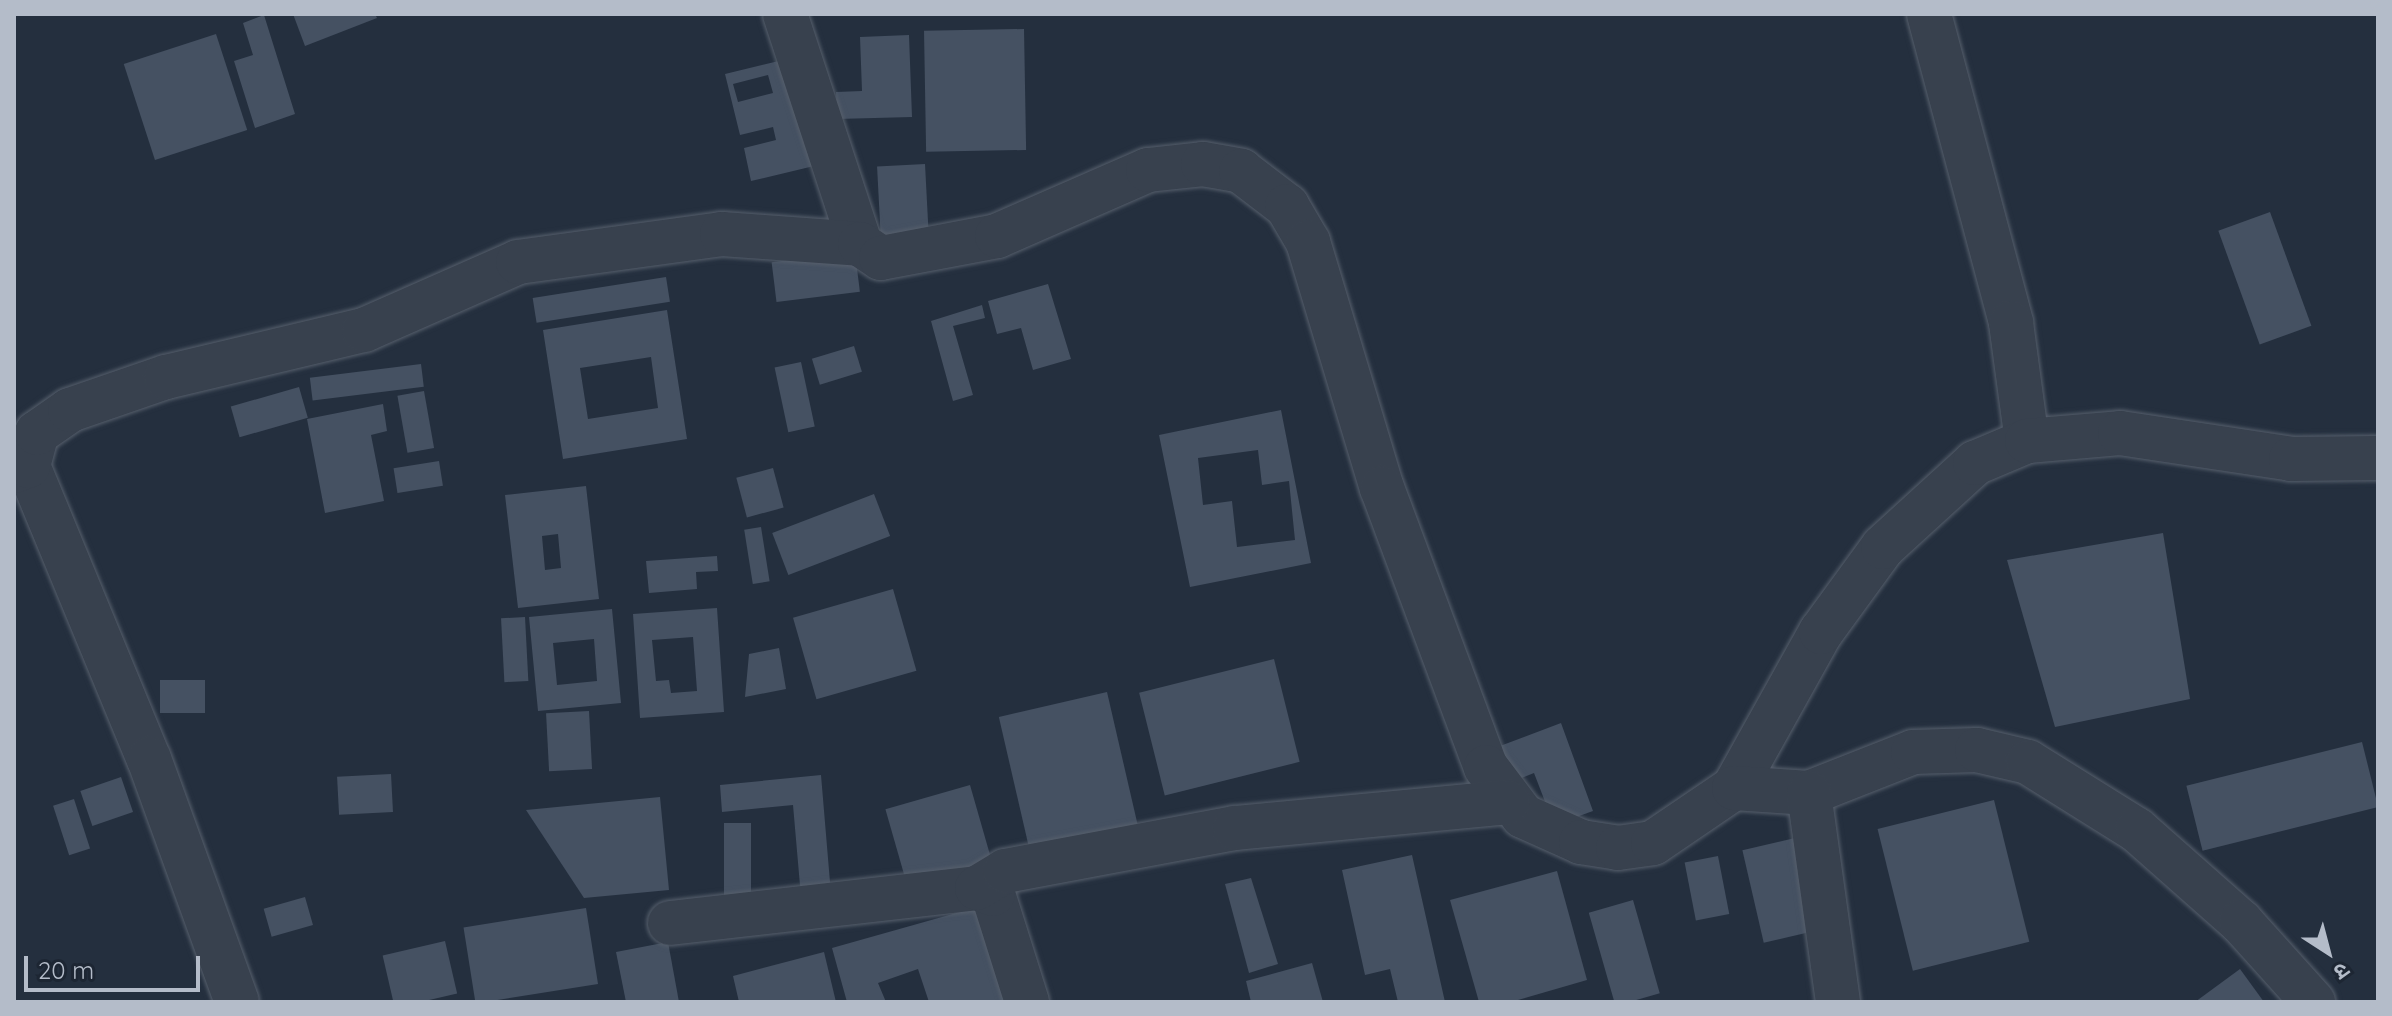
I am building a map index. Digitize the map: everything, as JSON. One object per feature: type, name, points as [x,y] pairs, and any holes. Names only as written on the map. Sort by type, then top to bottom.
[{"type":"street","points":[[785,14],[860,244]]},
{"type":"street","points":[[1929,14],[2011,323],[2027,441]]},
{"type":"street","points":[[237,1002],[149,759],[21,468],[37,433],[70,410],[166,377],[364,330],[518,262],[722,234],[860,244],[881,258],[997,236],[1148,170],[1203,164],[1241,171],[1269,187],[1308,242],[1382,488],[1486,767],[1508,802],[1535,823],[1618,848],[1653,843],[1734,788],[1821,632],[1883,547],[1975,463],[2027,441],[2120,433],[2291,459],[2378,458]]},
{"type":"street","points":[[1734,788],[1809,793],[1913,752],[1977,750],[2028,762],[2137,830],[2241,922],[2313,1002]]},
{"type":"street","points":[[1809,793],[1838,1002]]},
{"type":"street","points":[[670,923],[977,888],[1005,871],[1235,828],[1508,802]]},
{"type":"street","points":[[977,888],[993,894],[1027,1002]]},
{"type":"building","points":[[293,14],[375,14],[377,18],[305,46]]},
{"type":"building","points":[[264,15],[295,114],[255,128],[234,61],[253,55],[243,23]]},
{"type":"building","points":[[1024,29],[1026,150],[926,152],[924,31]]},
{"type":"building","points":[[216,34],[247,130],[155,160],[124,64]]},
{"type":"building","points":[[909,35],[912,117],[837,119],[836,92],[862,91],[860,37]]},
{"type":"building","points":[[787,59],[814,166],[751,181],[744,148],[776,140],[773,127],[740,135],[725,74]],"holes":[[[768,75],[773,93],[738,102],[733,84]]]},
{"type":"building","points":[[925,164],[929,242],[881,244],[877,167]]},
{"type":"building","points":[[2270,212],[2311,326],[2260,345],[2218,231]]},
{"type":"building","points":[[855,252],[860,292],[777,302],[772,262]]},
{"type":"building","points":[[666,277],[670,302],[537,323],[533,298]]},
{"type":"building","points":[[1048,284],[1071,359],[1033,370],[1021,328],[997,334],[988,301]]},
{"type":"building","points":[[982,305],[985,318],[953,326],[973,395],[953,401],[931,321]]},
{"type":"building","points":[[667,310],[687,439],[563,459],[543,330]],"holes":[[[651,357],[658,408],[588,419],[580,368]]]},
{"type":"building","points":[[854,346],[862,372],[820,385],[812,359]]},
{"type":"building","points":[[801,362],[815,427],[788,432],[775,368]]},
{"type":"building","points":[[421,364],[424,387],[313,400],[310,378]]},
{"type":"building","points":[[299,387],[308,418],[240,437],[231,407]]},
{"type":"building","points":[[424,391],[434,448],[407,453],[397,396]]},
{"type":"building","points":[[383,404],[387,431],[371,435],[384,501],[325,513],[307,419]]},
{"type":"building","points":[[1281,410],[1311,563],[1190,587],[1159,435]],"holes":[[[1258,450],[1262,485],[1289,481],[1295,540],[1237,547],[1232,501],[1203,505],[1198,458]]]},
{"type":"building","points":[[439,461],[443,486],[397,493],[394,468]]},
{"type":"building","points":[[773,468],[784,508],[747,517],[736,478]]},
{"type":"building","points":[[586,486],[599,599],[518,608],[505,495]],"holes":[[[558,534],[561,568],[545,570],[542,536]]]},
{"type":"building","points":[[874,494],[890,536],[788,575],[772,533]]},
{"type":"building","points":[[761,527],[770,581],[753,584],[744,530]]},
{"type":"building","points":[[2163,533],[2190,699],[2055,727],[2007,560]]},
{"type":"building","points":[[717,556],[718,571],[696,572],[697,589],[649,593],[646,561]]},
{"type":"building","points":[[893,589],[916,671],[816,699],[793,618]]},
{"type":"building","points":[[717,608],[724,712],[640,718],[633,614]],"holes":[[[693,637],[697,691],[671,693],[669,680],[656,681],[652,640]]]},
{"type":"building","points":[[612,609],[621,703],[538,711],[529,617]],"holes":[[[594,639],[597,681],[557,685],[553,643]]]},
{"type":"building","points":[[525,617],[528,681],[504,682],[501,618]]},
{"type":"building","points":[[779,648],[786,689],[745,697],[749,654]]},
{"type":"building","points":[[1274,659],[1300,762],[1165,795],[1139,693]]},
{"type":"building","points":[[160,680],[205,680],[205,713],[160,713]]},
{"type":"building","points":[[1107,692],[1140,835],[1032,860],[999,717]]},
{"type":"building","points":[[589,711],[592,769],[549,771],[546,713]]},
{"type":"building","points":[[1561,723],[1593,811],[1554,825],[1534,773],[1514,781],[1500,746]]},
{"type":"building","points":[[2362,742],[2378,807],[2203,851],[2186,786]]},
{"type":"building","points":[[391,774],[393,812],[339,815],[337,777]]},
{"type":"building","points":[[821,775],[831,894],[801,897],[793,805],[722,812],[720,785]]},
{"type":"building","points":[[121,777],[133,812],[92,826],[80,791]]},
{"type":"building","points":[[970,785],[992,861],[907,885],[885,809]]},
{"type":"building","points":[[660,797],[669,890],[584,898],[526,810]]},
{"type":"building","points":[[74,799],[90,848],[69,855],[53,806]]},
{"type":"building","points":[[1994,800],[2029,942],[1913,971],[1878,829]]},
{"type":"building","points":[[724,823],[751,823],[751,900],[724,900]]},
{"type":"building","points":[[1795,838],[1816,931],[1764,943],[1742,850]]},
{"type":"building","points":[[1412,855],[1445,1002],[1398,1002],[1390,969],[1365,975],[1342,870]]},
{"type":"building","points":[[1718,856],[1729,914],[1696,920],[1685,862]]},
{"type":"building","points":[[1557,871],[1587,980],[1511,1002],[1479,1002],[1450,900]]},
{"type":"building","points":[[1251,878],[1278,964],[1249,973],[1225,884]]},
{"type":"building","points":[[305,897],[313,925],[272,937],[264,909]]},
{"type":"building","points":[[1633,900],[1660,993],[1629,1002],[1614,1002],[1589,913]]},
{"type":"building","points":[[981,906],[1008,1002],[929,1002],[918,969],[878,983],[886,1002],[847,1002],[832,948]]},
{"type":"building","points":[[586,908],[598,984],[475,1002],[464,927]]},
{"type":"building","points":[[445,941],[457,994],[421,1002],[393,1002],[383,955]]},
{"type":"building","points":[[668,942],[679,1002],[626,1002],[616,952]]},
{"type":"building","points":[[824,952],[836,1002],[739,1002],[733,976]]},
{"type":"building","points":[[1312,963],[1323,1002],[1251,1002],[1246,981]]},
{"type":"building","points":[[2240,969],[2264,1002],[2195,1002]]}]
